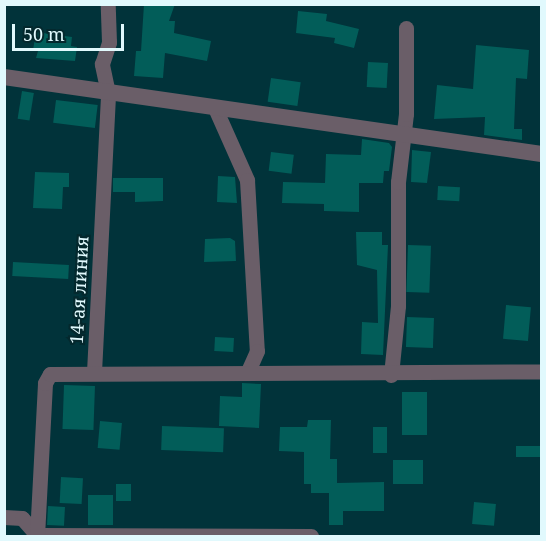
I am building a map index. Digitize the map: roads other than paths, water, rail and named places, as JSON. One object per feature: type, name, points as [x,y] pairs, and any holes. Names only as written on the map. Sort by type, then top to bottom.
[{"type":"street","name":"14-ая линия","points":[[94,372],[108,93],[102,64],[109,42],[108,4]]},
{"type":"street","points":[[391,375],[398,306],[406,28]]},
{"type":"street","points":[[4,77],[542,154]]},
{"type":"street","points":[[214,108],[247,180],[257,351],[247,372]]},
{"type":"street","points":[[37,536],[45,383],[50,374],[247,372],[391,375],[542,371]]},
{"type":"street","points":[[4,517],[22,518],[37,536],[311,537]]}]
